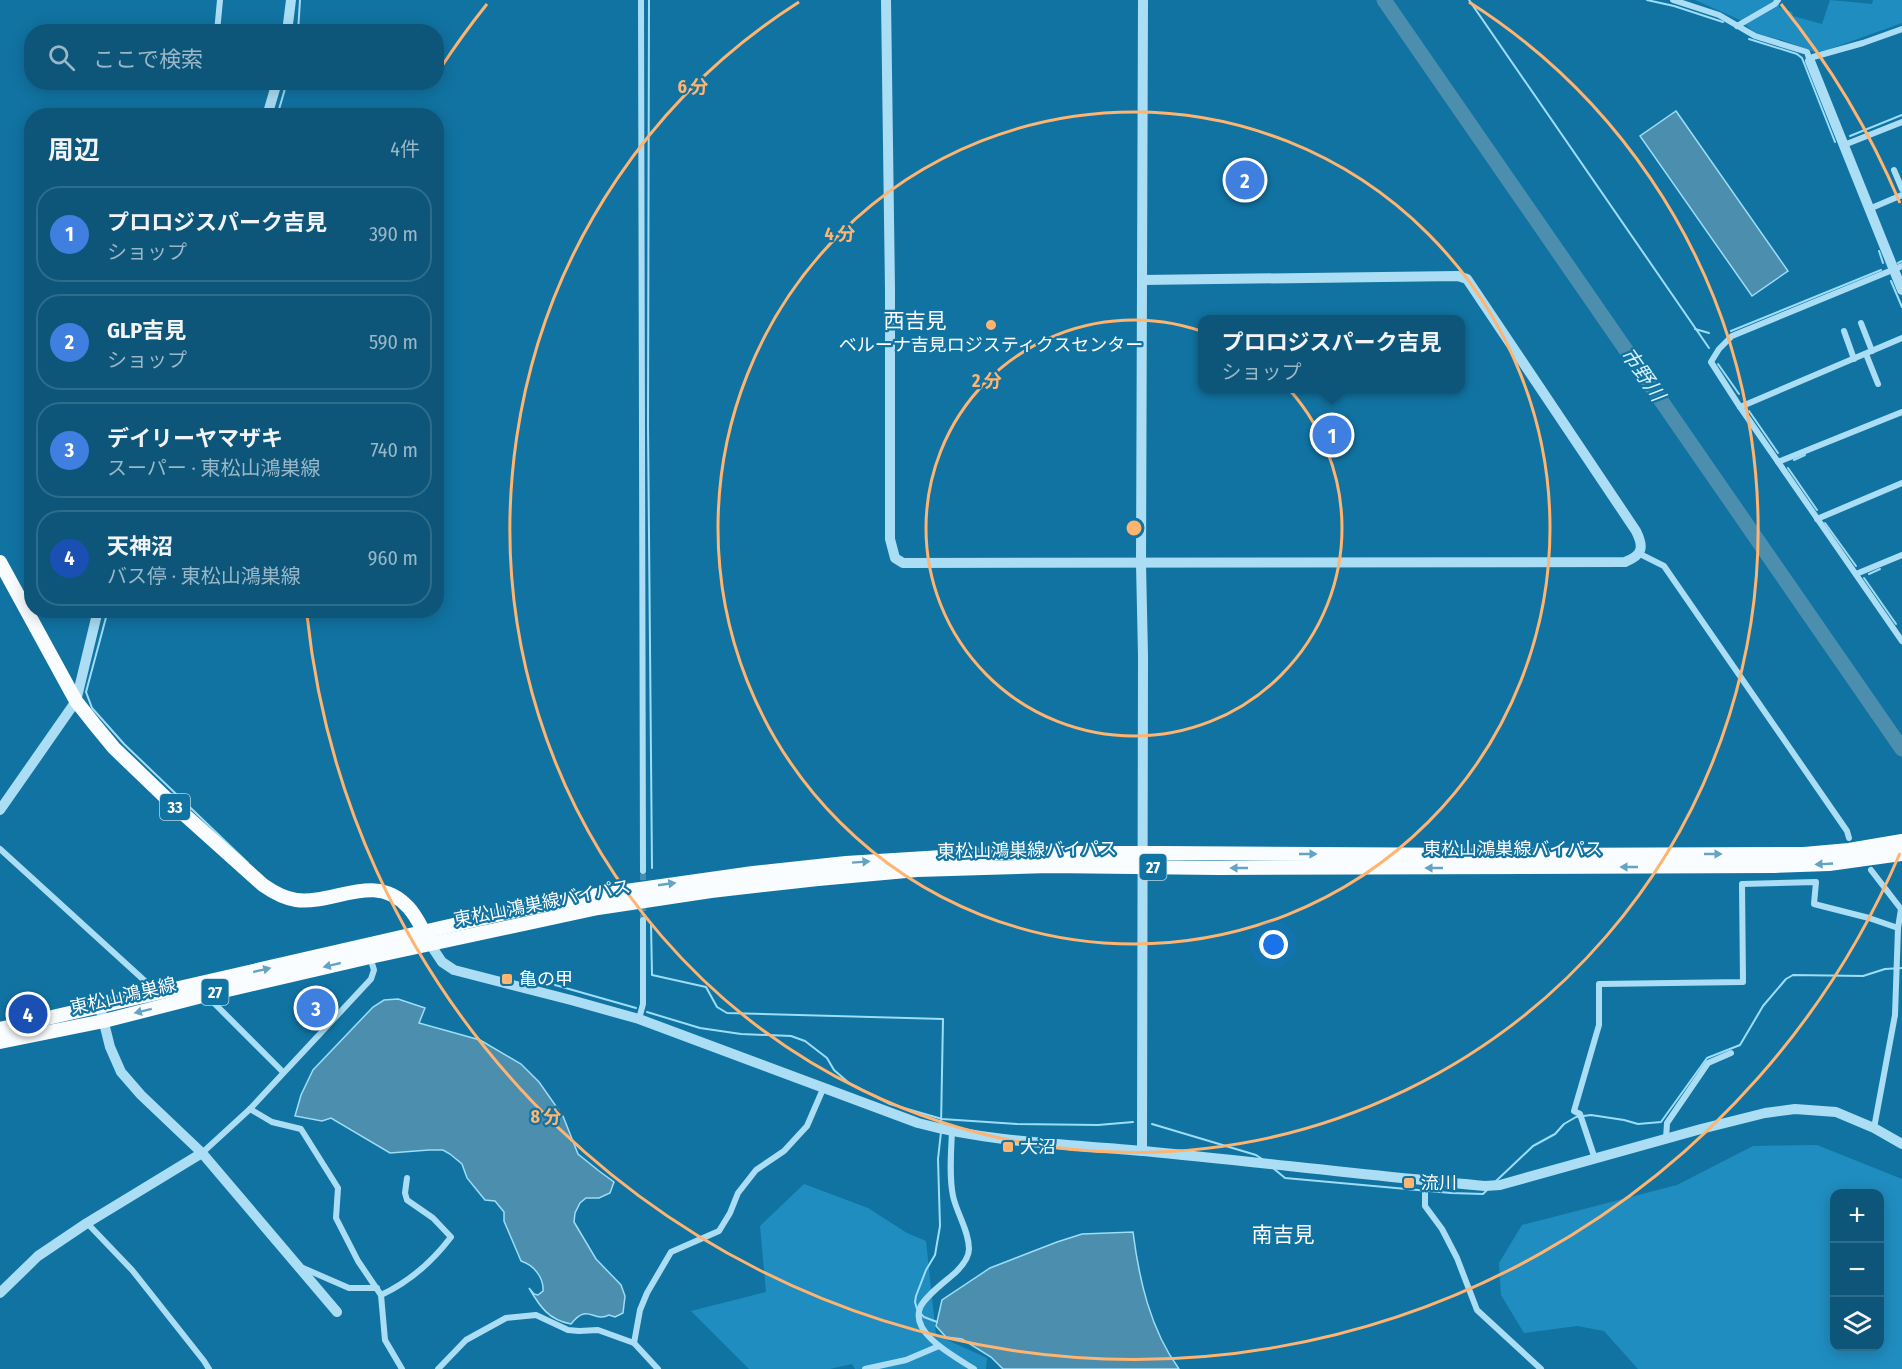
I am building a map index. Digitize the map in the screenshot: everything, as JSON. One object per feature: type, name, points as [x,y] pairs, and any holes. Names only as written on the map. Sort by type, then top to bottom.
[{"type":"main road","name":"33","points":[[0,562],[24,606]]},
{"type":"main road","name":"33","points":[[31,618],[76,701],[114,748],[263,885],[274,892],[298,900],[371,889],[391,894],[408,906],[428,938]]},
{"type":"main road","name":"東松山鴻巣線バイパス","points":[[428,938],[507,913],[591,896],[753,873],[937,856],[1141,853],[1792,854],[1902,841]]},
{"type":"main road","name":"東松山鴻巣線バイパス","points":[[428,938],[711,891],[917,870],[1048,866],[1774,866],[1829,864],[1902,854]]},
{"type":"main road","name":"東松山鴻巣線","points":[[0,1042],[104,1021],[206,994],[370,957],[428,938]]},
{"type":"main road","name":"東松山鴻巣線","points":[[0,1029],[428,938]]},
{"type":"street","points":[[218,24],[220,0]]},
{"type":"street","points":[[288,24],[291,0]]},
{"type":"street","points":[[641,0],[644,871]]},
{"type":"street","points":[[886,0],[890,290],[890,539],[895,558],[903,563],[1625,562],[1640,554],[1641,543],[1636,531],[1467,279],[1458,276],[1142,280]]},
{"type":"street","points":[[1142,1151],[1143,0]]},
{"type":"street","points":[[1673,0],[1690,2],[1719,15],[1755,36],[1807,52],[1869,209],[1898,268],[1902,290]]},
{"type":"street","points":[[1737,26],[1778,0]]},
{"type":"street","points":[[1810,61],[1813,57],[1902,29]]},
{"type":"street","points":[[269,108],[275,90]]},
{"type":"street","points":[[1844,145],[1902,122]]},
{"type":"street","points":[[1894,170],[1902,189]]},
{"type":"street","points":[[1869,209],[1902,195]]},
{"type":"street","points":[[1898,268],[1731,336],[1711,362],[1817,519],[1899,630],[1902,641]]},
{"type":"street","points":[[1861,323],[1878,384]]},
{"type":"street","points":[[1844,332],[1854,359]]},
{"type":"street","points":[[1740,407],[1902,338]]},
{"type":"street","points":[[1778,462],[1902,412]]},
{"type":"street","points":[[1817,519],[1902,483]]},
{"type":"street","points":[[1640,554],[1664,566],[1840,821],[1849,838]]},
{"type":"street","points":[[1856,574],[1902,555]]},
{"type":"street","points":[[0,810],[76,701],[96,618]]},
{"type":"street","points":[[0,849],[159,994]]},
{"type":"street","points":[[1871,870],[1901,909],[1898,928],[1895,1015],[1874,1128]]},
{"type":"street","points":[[1595,1159],[1580,1114],[1574,1111],[1599,1025],[1599,984],[1743,982],[1742,884],[1816,882],[1815,904],[1898,928]]},
{"type":"street","points":[[639,1019],[643,1004],[643,920]]},
{"type":"street","points":[[428,938],[442,962],[454,970],[639,1019],[823,1089],[918,1123],[952,1132],[1056,1145],[1142,1151],[1485,1186],[1500,1185],[1765,1113],[1795,1109],[1836,1112],[1874,1128],[1902,1144]]},
{"type":"street","points":[[0,1293],[38,1256],[87,1223],[202,1153],[250,1109],[371,979],[374,970],[370,957]]},
{"type":"street","points":[[206,994],[283,1072]]},
{"type":"street","points":[[100,1007],[110,1047],[121,1072],[141,1095],[202,1153],[337,1312]]},
{"type":"street","points":[[1666,1139],[1667,1123],[1708,1064],[1731,1053]]},
{"type":"street","points":[[634,1343],[640,1310],[647,1293],[671,1252],[719,1231],[738,1193],[756,1170],[784,1151],[807,1126],[823,1089]]},
{"type":"street","points":[[250,1109],[272,1122],[301,1129],[338,1188],[336,1218],[358,1261],[381,1295],[386,1340],[402,1369]]},
{"type":"street","points":[[952,1132],[953,1194],[960,1221],[967,1235],[969,1252],[963,1265],[920,1308],[918,1323],[939,1346],[974,1369]]},
{"type":"street","points":[[381,1295],[414,1276],[451,1237],[433,1218],[407,1200],[405,1193],[407,1178]]},
{"type":"street","points":[[1425,1180],[1425,1206],[1442,1229],[1452,1248],[1477,1310],[1541,1369]]},
{"type":"street","points":[[87,1223],[132,1270],[209,1369]]},
{"type":"street","points":[[297,1266],[349,1288],[377,1288]]},
{"type":"street","points":[[438,1369],[466,1340],[506,1318],[536,1315],[568,1330],[598,1330],[634,1343],[658,1369]]},
{"type":"street","points":[[865,1369],[906,1360],[939,1346]]},
{"type":"shaded area","points":[[1695,0],[1775,0],[1779,1],[1779,7],[1792,12],[1793,16],[1822,24],[1830,0],[1872,4],[1873,0],[1902,0],[1902,23],[1827,50],[1814,52],[1755,33],[1740,20]]},
{"type":"shaded area","points":[[1676,111],[1788,271],[1752,296],[1640,136]]},
{"type":"shaded area","points":[[398,999],[425,1008],[419,1023],[480,1040],[521,1064],[539,1082],[563,1116],[578,1154],[614,1182],[610,1193],[599,1198],[586,1198],[580,1203],[574,1222],[596,1259],[621,1285],[625,1296],[623,1313],[615,1317],[582,1314],[571,1324],[546,1312],[529,1288],[538,1295],[543,1291],[540,1277],[530,1266],[521,1261],[504,1221],[504,1212],[495,1201],[485,1200],[467,1178],[462,1164],[450,1154],[443,1150],[390,1153],[331,1118],[322,1121],[295,1116],[301,1095],[313,1070],[373,1007],[384,1000]]},
{"type":"shaded area","points":[[1817,1145],[1902,1179],[1902,1369],[1638,1369],[1604,1331],[1577,1326],[1524,1333],[1501,1295],[1499,1263],[1522,1225],[1677,1185],[1753,1146]]},
{"type":"shaded area","points":[[804,1184],[868,1208],[907,1233],[926,1241],[936,1335],[987,1358],[986,1369],[855,1369],[852,1364],[830,1369],[749,1369],[691,1311],[766,1292],[760,1226]]},
{"type":"shaded area","points":[[1133,1232],[1147,1303],[1160,1337],[1179,1369],[1003,1369],[991,1357],[962,1339],[946,1337],[936,1326],[942,1300],[990,1268],[1082,1234]]},
{"type":"waterway","points":[[298,24],[300,0]]},
{"type":"waterway","points":[[649,0],[648,425],[652,868]]},
{"type":"waterway","name":"市野川","points":[[1384,0],[1902,749]]},
{"type":"waterway","points":[[1469,0],[1709,348]]},
{"type":"waterway","points":[[1647,0],[1723,22]]},
{"type":"waterway","points":[[1749,39],[1797,54],[1802,58],[1835,142]]},
{"type":"waterway","points":[[279,108],[285,90]]},
{"type":"waterway","points":[[1850,136],[1902,115]]},
{"type":"waterway","points":[[1879,251],[1883,263]]},
{"type":"waterway","points":[[1898,263],[1902,261]]},
{"type":"waterway","points":[[1731,331],[1881,270]]},
{"type":"waterway","points":[[1891,281],[1902,307]]},
{"type":"waterway","points":[[1695,329],[1709,333]]},
{"type":"waterway","points":[[1718,364],[1739,394]]},
{"type":"waterway","points":[[1749,411],[1778,453]]},
{"type":"waterway","points":[[1794,460],[1805,455]]},
{"type":"waterway","points":[[1788,468],[1817,510]]},
{"type":"waterway","points":[[1825,523],[1856,566]]},
{"type":"waterway","points":[[1869,574],[1880,569]]},
{"type":"waterway","points":[[1864,578],[1896,624]]},
{"type":"waterway","points":[[106,618],[86,692],[92,708],[124,744],[248,863]]},
{"type":"waterway","points":[[651,923],[652,975],[706,987],[717,1007],[727,1013],[943,1019],[941,1126]]},
{"type":"waterway","points":[[1495,1182],[1533,1146],[1555,1134],[1564,1124],[1576,1117],[1591,1115],[1638,1124],[1661,1122],[1707,1058],[1740,1045],[1763,1006],[1786,979],[1793,975],[1863,976],[1885,969],[1902,968]]},
{"type":"waterway","points":[[555,985],[636,1008]]},
{"type":"waterway","points":[[647,1012],[700,1028],[741,1034],[791,1036],[805,1041],[827,1058],[834,1070],[849,1083],[890,1104],[942,1119],[1017,1124],[1098,1125],[1133,1122]]},
{"type":"waterway","points":[[1152,1124],[1256,1155],[1262,1159]]},
{"type":"waterway","points":[[917,1309],[916,1296],[926,1270],[935,1255],[940,1226],[938,1159],[941,1132]]},
{"type":"waterway","points":[[1273,1168],[1285,1178],[1451,1193],[1483,1194],[1487,1190]]},
{"type":"waterway","points":[[921,1314],[937,1322]]},
{"type":"tunnel","points":[[643,871],[643,889]]},
{"type":"tunnel","points":[[643,902],[643,920]]},
{"type":"place","name":"GLP吉見","points":[[1245,180]]},
{"type":"place","name":"ベルーナ吉見ロジスティクスセンター","points":[[991,325]]},
{"type":"place","name":"プロロジスパーク吉見","points":[[1332,435]]},
{"type":"place","name":"亀の甲","points":[[507,979]]},
{"type":"place","name":"デイリーヤマザキ","points":[[316,1008]]},
{"type":"place","name":"天神沼","points":[[28,1014]]},
{"type":"place","name":"大沼","points":[[1008,1147]]},
{"type":"place","name":"流川","points":[[1409,1183]]},
{"type":"district","name":"西吉見","points":[[915,321]]},
{"type":"district","name":"南吉見","points":[[1283,1235]]}]
